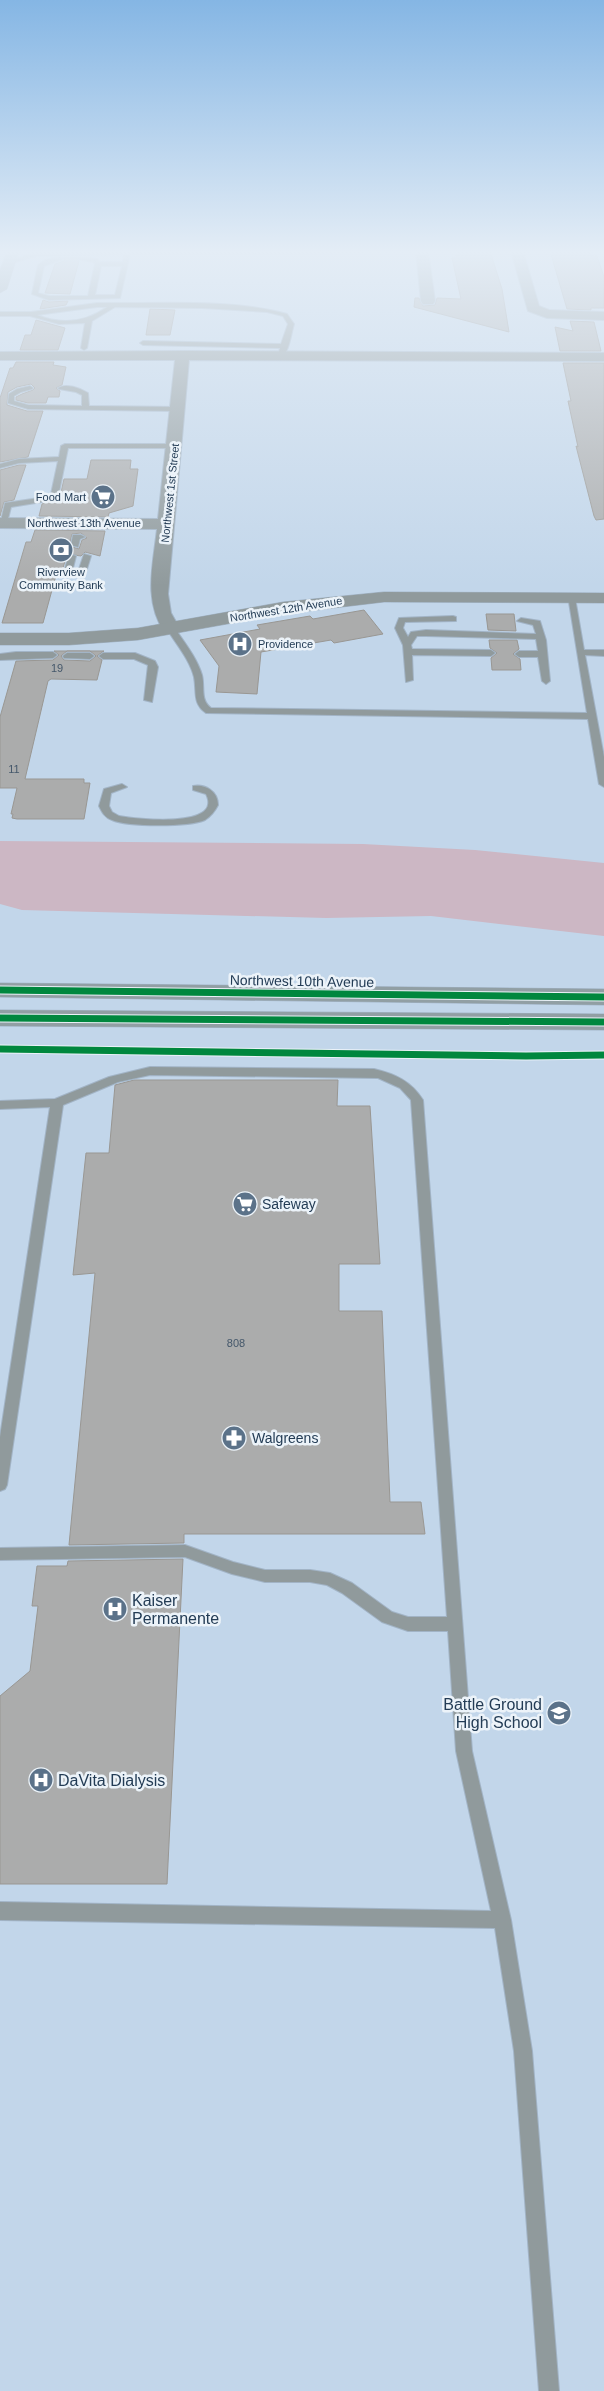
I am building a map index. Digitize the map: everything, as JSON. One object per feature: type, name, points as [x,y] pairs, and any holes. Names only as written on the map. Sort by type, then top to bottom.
[{"type":"main road","name":"Northwest 10th Avenue","points":[[0,990],[604,997]]},
{"type":"main road","points":[[0,1018],[604,1022]]},
{"type":"street","name":"Northwest 1st Street","points":[[171,629],[162,612],[159,594],[182,363]]},
{"type":"street","name":"Northwest 13th Avenue","points":[[1,523],[167,524]]},
{"type":"street","name":"Northwest 12th Avenue","points":[[0,639],[106,637],[171,629],[283,608],[356,599],[419,597],[604,598]]},
{"type":"lane","points":[[30,388],[19,390],[11,396],[10,402],[28,407],[178,408]]},
{"type":"lane","points":[[61,388],[78,390],[86,394],[85,408]]},
{"type":"lane","points":[[1,523],[4,504],[48,499],[55,495],[65,446],[174,446]]},
{"type":"lane","points":[[0,466],[19,461],[63,459]]},
{"type":"lane","points":[[80,556],[76,572],[80,556]]},
{"type":"lane","points":[[571,598],[604,784]]},
{"type":"lane","points":[[409,680],[407,648],[399,628],[402,620],[453,619]]},
{"type":"lane","points":[[521,621],[537,623],[542,640],[546,681]]},
{"type":"lane","points":[[171,629],[192,663],[199,682],[199,700],[204,708],[209,711],[592,716]]},
{"type":"lane","points":[[407,648],[414,634],[426,633],[532,635],[540,637],[542,640]]},
{"type":"lane","points":[[407,648],[491,653]]},
{"type":"lane","points":[[581,652],[604,653]]},
{"type":"lane","points":[[519,654],[544,654]]},
{"type":"lane","points":[[0,657],[53,655]]},
{"type":"lane","points":[[67,656],[90,656]]},
{"type":"lane","points":[[103,656],[135,656],[152,663],[154,667],[149,700]]},
{"type":"lane","points":[[122,787],[107,791],[104,806],[112,816],[124,820],[189,821],[200,819],[212,808],[214,802],[209,792],[196,788]]},
{"type":"lane","points":[[0,1105],[57,1103],[112,1079],[130,1073],[150,1071],[374,1073],[396,1080],[413,1092],[419,1108],[464,1751],[502,1920],[523,2051],[549,2391]]},
{"type":"lane","points":[[0,1485],[57,1103]]},
{"type":"lane","points":[[0,1554],[185,1551],[232,1568],[265,1576],[310,1576],[330,1579],[347,1588],[387,1617],[408,1624],[455,1624]]},
{"type":"lane","points":[[0,1910],[502,1920]]},
{"type":"shaded area","points":[[0,841],[363,844],[475,850],[604,863],[604,936],[431,916],[326,918],[22,910],[0,904]]},
{"type":"building","points":[[16,363],[54,363],[53,365],[66,367],[62,385],[56,388],[60,391],[59,397],[48,397],[46,403],[28,403],[16,400],[16,397],[35,388],[31,384],[17,387],[8,392],[7,405],[27,411],[43,411],[28,457],[0,462],[0,398],[10,368],[13,368]]},
{"type":"building","points":[[563,363],[604,363],[604,519],[596,520],[594,516],[576,446],[578,447],[568,401],[571,401]]},
{"type":"building","points":[[91,460],[131,460],[130,469],[138,469],[133,506],[109,513],[108,517],[39,516],[42,504],[60,497],[64,479],[87,479]]},
{"type":"building","points":[[26,465],[14,500],[4,502],[0,516],[0,470]]},
{"type":"building","points":[[35,530],[105,531],[100,556],[85,552],[81,556],[67,554],[63,568],[58,568],[43,623],[2,623],[26,542],[31,542]],"holes":[[[81,533],[87,538],[82,540],[79,549],[69,546],[72,534]]]},
{"type":"building","points":[[364,610],[383,634],[334,643],[331,640],[261,652],[257,694],[216,692],[219,666],[200,640],[260,629],[257,625],[310,616],[313,619]]},
{"type":"building","points":[[486,614],[514,614],[516,631],[488,630]]},
{"type":"building","points":[[489,640],[517,640],[519,649],[513,654],[520,659],[521,670],[492,670],[491,658],[497,653],[490,648]]},
{"type":"building","points":[[54,651],[67,651],[61,656],[64,660],[90,661],[96,656],[90,651],[104,651],[97,656],[102,660],[97,680],[51,679],[48,681],[25,779],[84,779],[84,783],[90,783],[84,819],[12,818],[13,814],[11,814],[17,788],[0,788],[0,717],[16,661],[53,660],[59,655]]},
{"type":"building","points":[[134,1080],[338,1080],[337,1106],[370,1106],[380,1264],[339,1264],[339,1311],[382,1311],[390,1502],[421,1502],[425,1534],[184,1534],[184,1543],[69,1545],[95,1273],[73,1275],[86,1153],[109,1153],[115,1085]]},
{"type":"building","points":[[183,1559],[167,1884],[0,1884],[0,1696],[30,1671],[38,1606],[32,1606],[37,1566],[67,1566],[68,1561]]},
{"type":"cycle path","points":[[0,990],[604,997]]},
{"type":"cycle path","points":[[0,1018],[604,1022]]},
{"type":"cycle path","points":[[0,1049],[526,1056],[604,1055]]},
{"type":"place","name":"Food Mart","points":[[103,497]]},
{"type":"place","name":"Riverview Community Bank","points":[[61,550]]},
{"type":"place","name":"Providence","points":[[240,644]]},
{"type":"place","name":"Safeway","points":[[245,1204]]},
{"type":"place","name":"Walgreens","points":[[234,1438]]},
{"type":"place","name":"Kaiser Permanente","points":[[115,1609]]},
{"type":"place","name":"Battle Ground High School","points":[[559,1713]]},
{"type":"place","name":"DaVita Dialysis","points":[[41,1780]]}]
